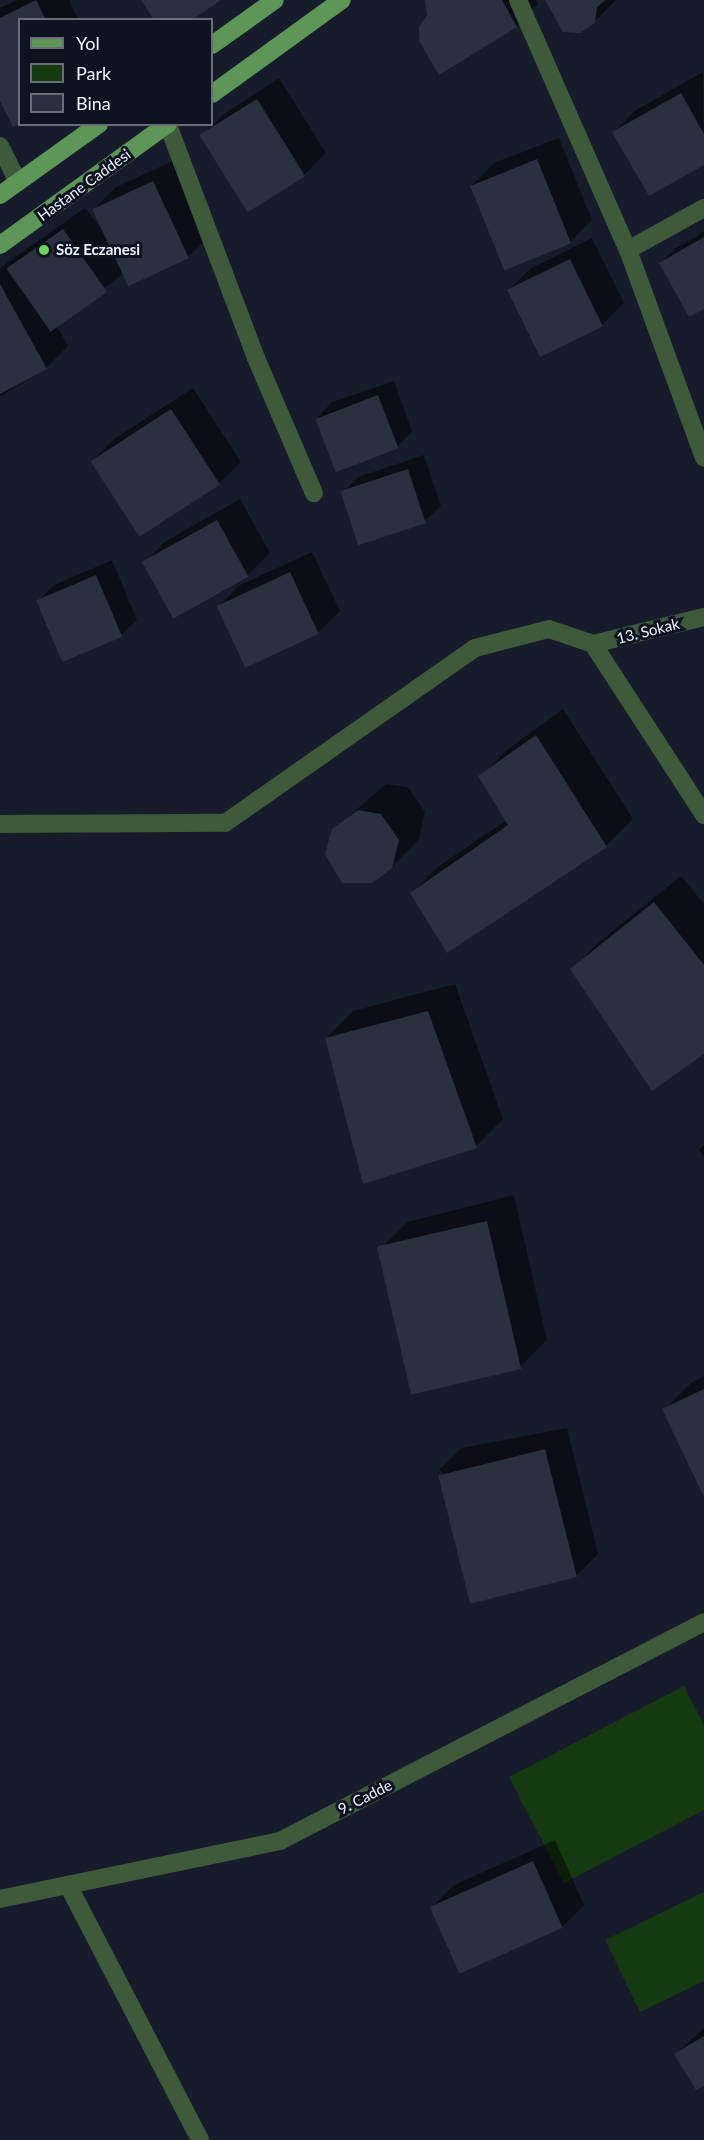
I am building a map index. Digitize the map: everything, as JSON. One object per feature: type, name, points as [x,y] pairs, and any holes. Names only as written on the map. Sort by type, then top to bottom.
[{"type":"main road","points":[[213,44],[275,0]]},
{"type":"main road","points":[[213,93],[342,0]]},
{"type":"main road","points":[[0,195],[96,126]]},
{"type":"main road","name":"Hastane Caddesi","points":[[0,245],[167,126]]},
{"type":"street","points":[[518,0],[628,250],[704,458]]},
{"type":"street","points":[[168,126],[256,358],[314,493]]},
{"type":"street","points":[[0,146],[18,182]]},
{"type":"street","points":[[628,250],[704,208]]},
{"type":"street","name":"13. Sokak","points":[[593,644],[704,617]]},
{"type":"street","points":[[0,824],[225,823],[475,648],[549,629],[593,644],[704,815]]},
{"type":"street","name":"9. Cadde","points":[[0,1899],[279,1841],[704,1622]]},
{"type":"street","points":[[68,1885],[200,2140]]},
{"type":"green space","points":[[684,1686],[704,1725],[704,1810],[564,1883],[509,1777]]},
{"type":"green space","points":[[704,1892],[704,1981],[640,2012],[605,1940]]},
{"type":"building","points":[[36,0],[45,18],[18,18],[18,125],[13,127],[0,101],[0,18]]},
{"type":"building","points":[[141,0],[221,0],[195,18],[153,18]]},
{"type":"building","points":[[425,0],[502,0],[517,27],[439,75],[419,41],[419,27],[427,15]]},
{"type":"building","points":[[545,0],[606,0],[597,7],[595,23],[580,33],[563,32]]},
{"type":"building","points":[[681,93],[704,134],[704,165],[649,196],[612,132]]},
{"type":"building","points":[[257,99],[305,176],[248,212],[199,135]]},
{"type":"building","points":[[537,159],[571,243],[504,270],[470,186]]},
{"type":"building","points":[[153,181],[189,258],[128,286],[92,209]]},
{"type":"building","points":[[63,229],[107,292],[51,332],[6,269]]},
{"type":"building","points":[[704,237],[704,309],[689,317],[659,263]]},
{"type":"building","points":[[570,259],[603,326],[540,357],[507,290]]},
{"type":"building","points":[[0,284],[47,369],[0,394]]},
{"type":"building","points":[[378,395],[398,448],[336,472],[315,419]]},
{"type":"building","points":[[171,409],[220,484],[140,537],[90,461]]},
{"type":"building","points":[[408,469],[426,523],[358,545],[340,491]]},
{"type":"building","points":[[217,520],[249,577],[173,619],[142,562]]},
{"type":"building","points":[[290,572],[319,634],[245,668],[217,606]]},
{"type":"building","points":[[96,575],[122,637],[62,662],[36,600]]},
{"type":"building","points":[[536,735],[607,847],[447,953],[410,893],[508,825],[478,776]]},
{"type":"building","points":[[358,810],[381,814],[399,840],[392,868],[372,883],[342,883],[325,854],[332,829]]},
{"type":"building","points":[[654,902],[704,965],[704,1054],[652,1091],[570,969]]},
{"type":"building","points":[[428,1011],[477,1148],[363,1184],[325,1038]]},
{"type":"building","points":[[487,1221],[521,1369],[411,1395],[377,1246]]},
{"type":"building","points":[[704,1389],[704,1497],[662,1409]]},
{"type":"building","points":[[545,1449],[577,1577],[470,1604],[438,1476]]},
{"type":"building","points":[[533,1861],[563,1928],[459,1974],[430,1907]]},
{"type":"building","points":[[704,2036],[704,2086],[696,2090],[674,2054]]},
{"type":"place","name":"Söz Eczanesi","points":[[44,250]]}]
